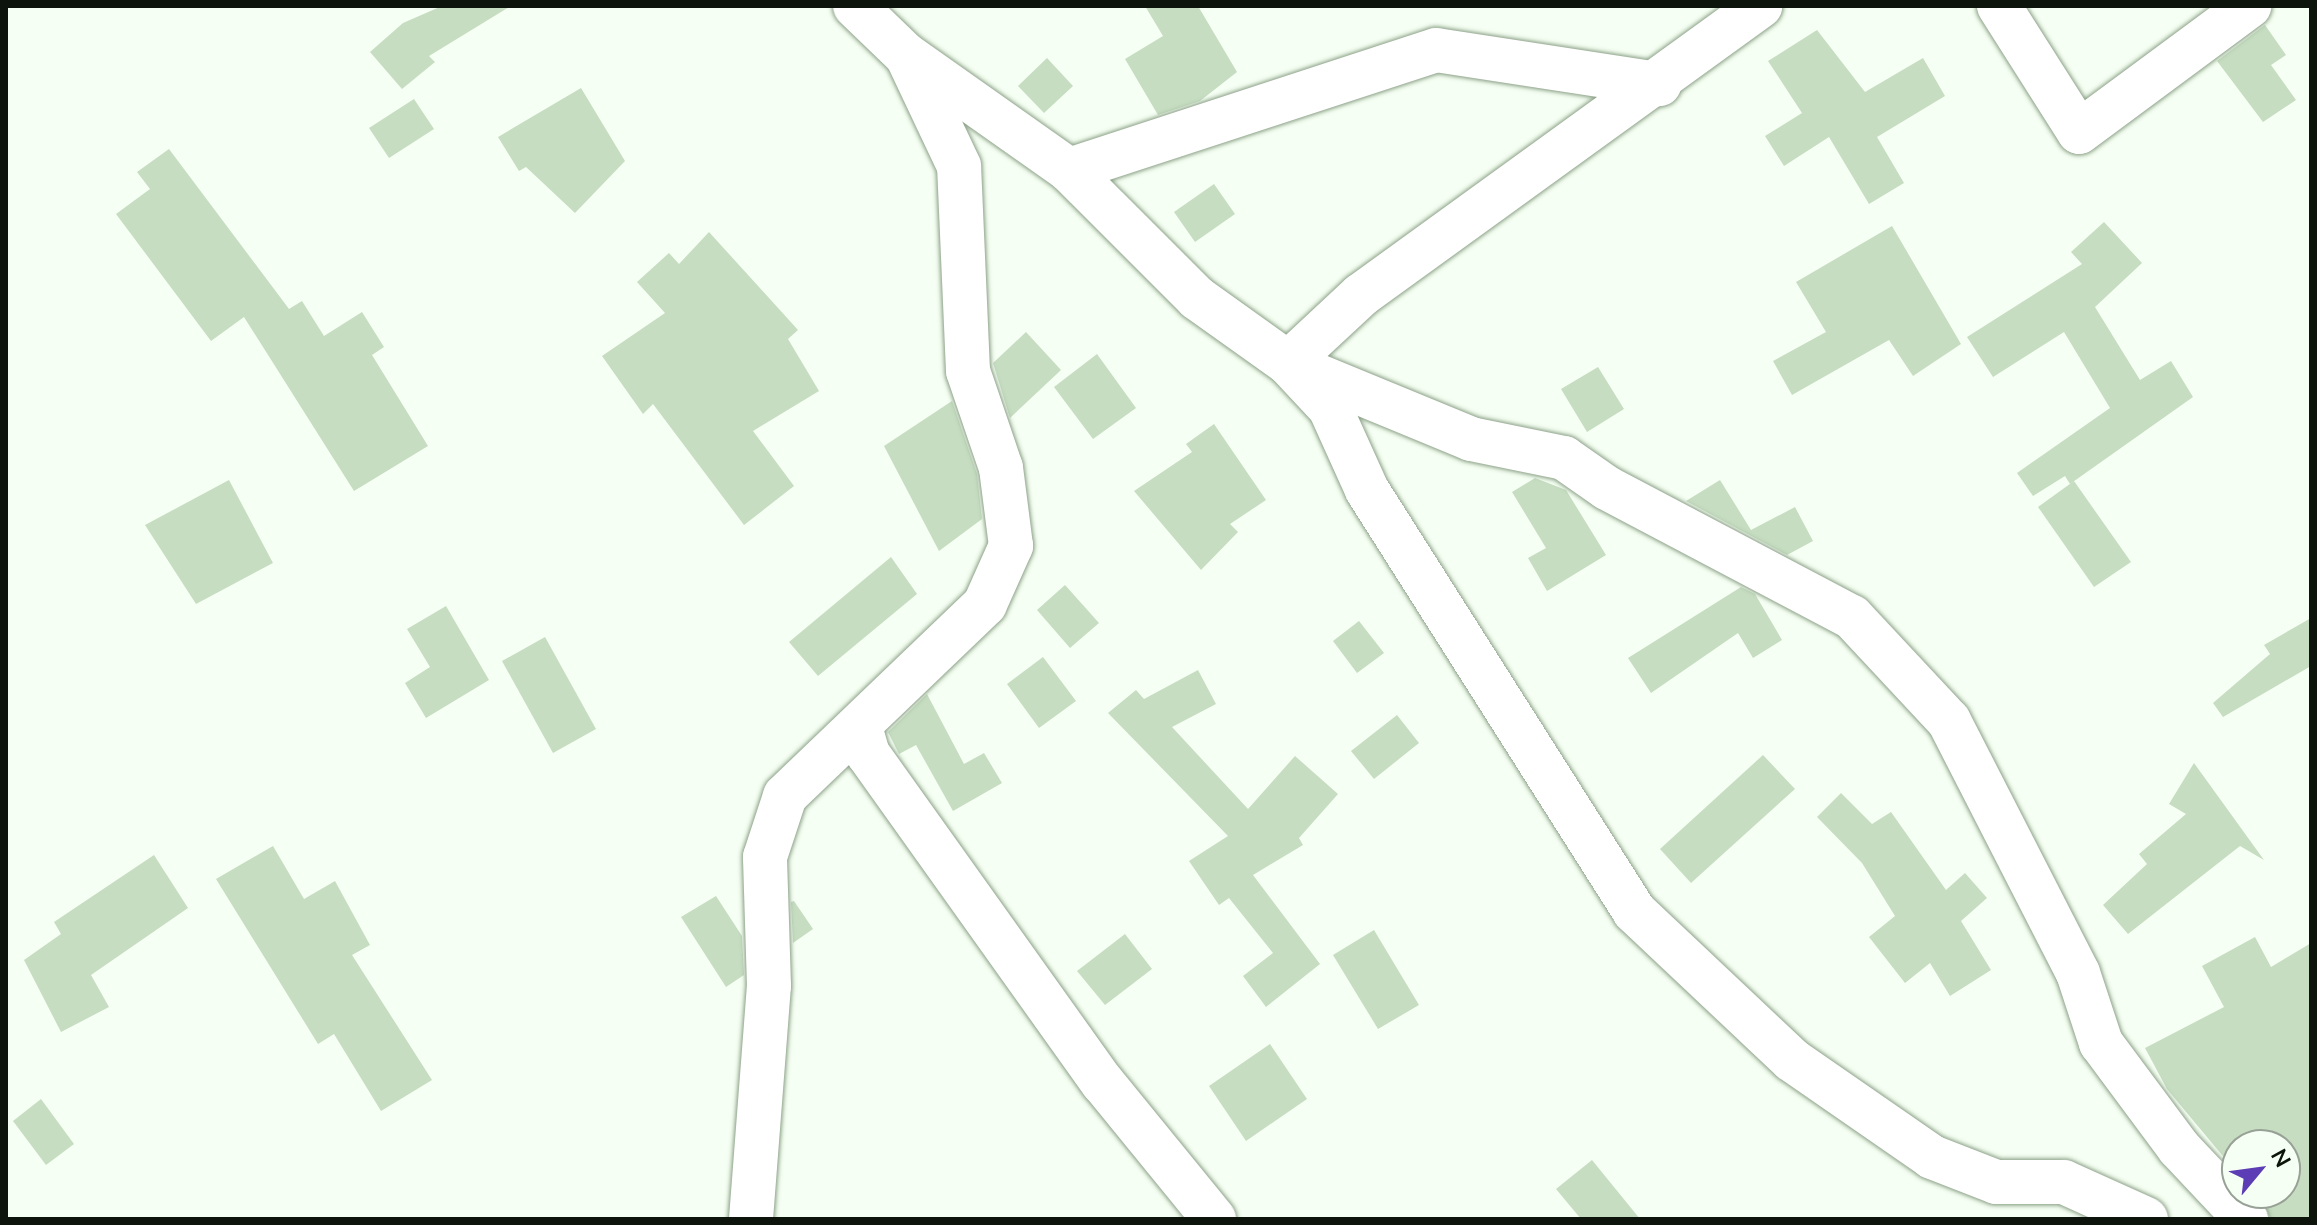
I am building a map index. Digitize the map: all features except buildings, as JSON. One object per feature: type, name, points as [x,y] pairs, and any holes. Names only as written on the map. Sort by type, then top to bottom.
[{"type":"street","points":[[855,6],[906,55],[1069,170],[1197,298],[1288,363],[1330,408],[1367,490],[1634,911],[1792,1060],[1932,1157],[1996,1182],[2064,1182],[2146,1219]]},
{"type":"street","points":[[1288,363],[1361,295],[1659,84],[1760,6]]},
{"type":"street","points":[[1999,6],[2079,132],[2249,6]]},
{"type":"street","points":[[1069,170],[1436,50],[1659,84]]},
{"type":"street","points":[[751,1219],[769,986],[765,857],[785,796],[861,730],[866,715],[985,604],[1011,546],[1001,468],[968,371],[959,166],[906,55]]},
{"type":"street","points":[[1288,363],[1471,439],[1564,458],[1607,488],[1852,617],[1949,721],[2078,973],[2101,1043],[2179,1148],[2246,1219]]},
{"type":"street","points":[[861,730],[868,754],[1084,1058],[1214,1219]]}]
